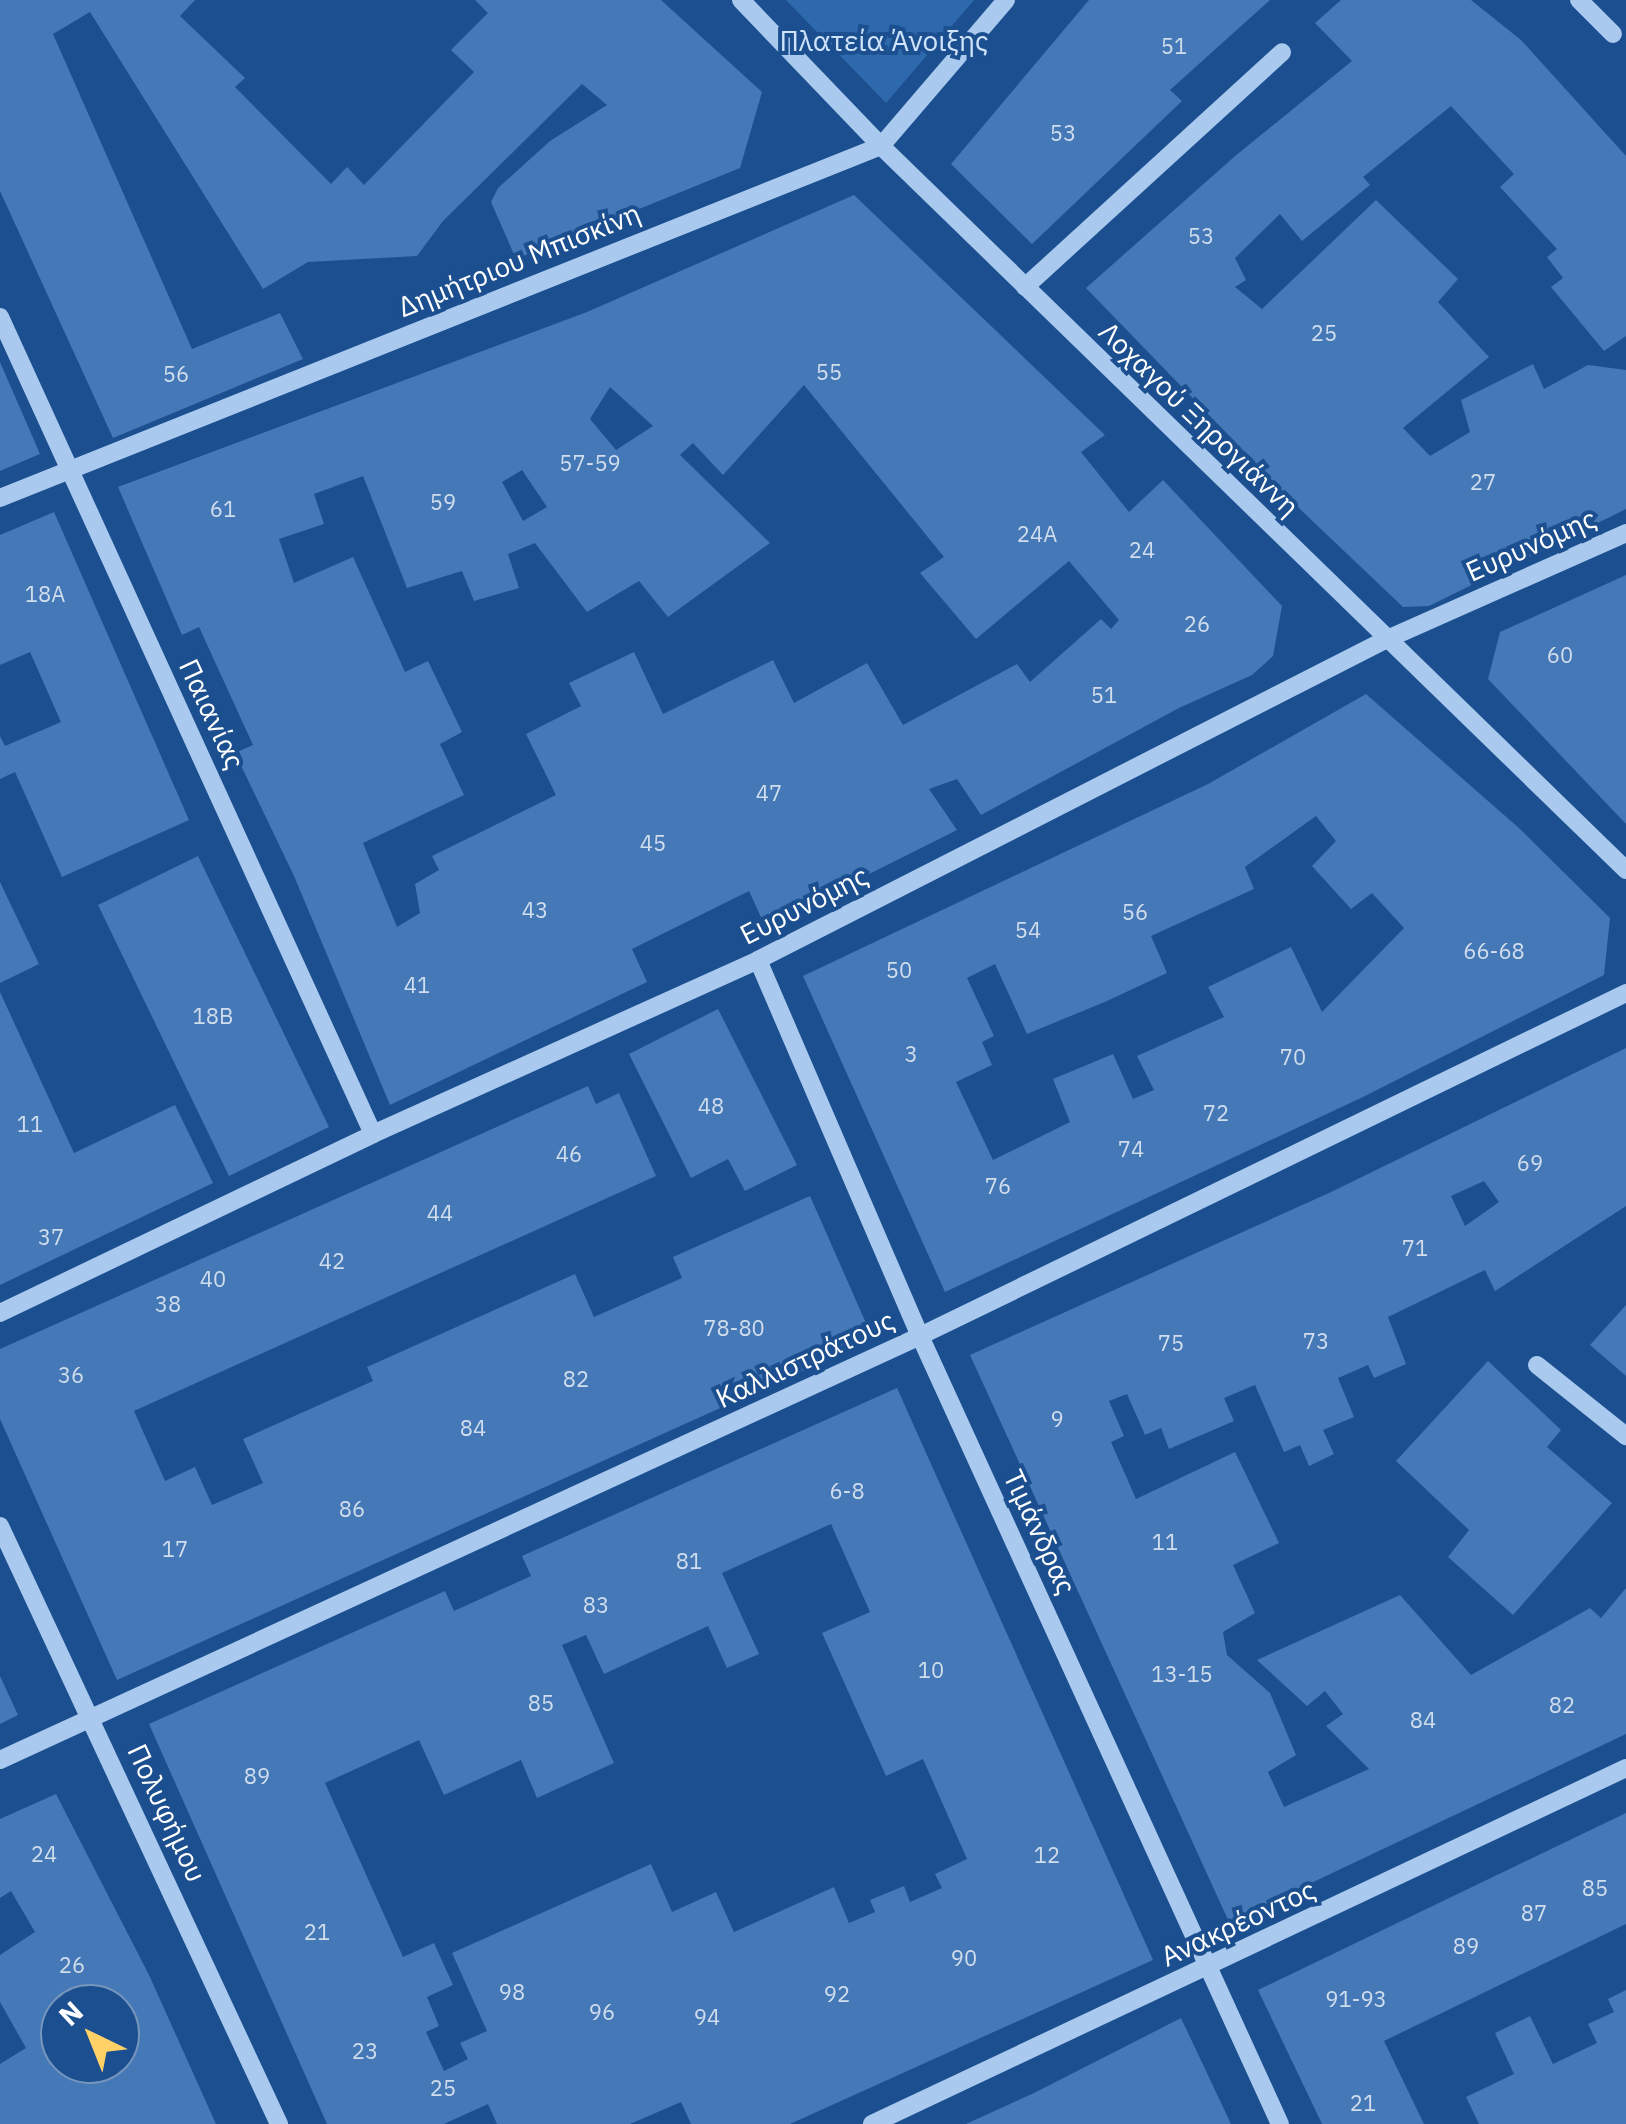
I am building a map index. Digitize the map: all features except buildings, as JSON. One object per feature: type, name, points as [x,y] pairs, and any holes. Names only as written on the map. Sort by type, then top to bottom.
[{"type":"street","name":"Λοχαγού Ξηρογιάννη","points":[[742,0],[881,146],[1385,640],[1626,870]]},
{"type":"street","name":"Δημήτριου Μπισκίνη","points":[[0,498],[881,146],[1006,0]]},
{"type":"street","points":[[1579,0],[1613,34]]},
{"type":"street","points":[[1025,287],[1282,52]]},
{"type":"street","name":"Παιανίας","points":[[0,317],[373,1134]]},
{"type":"street","name":"Ευρυνόμης","points":[[0,1313],[373,1134],[758,960],[1385,640],[1626,533]]},
{"type":"street","name":"Τιμάνδρας","points":[[758,960],[920,1336],[1280,2124]]},
{"type":"street","name":"Καλλιστράτους","points":[[0,1760],[920,1336],[1626,993]]},
{"type":"street","points":[[1537,1365],[1626,1436]]},
{"type":"street","name":"Πολυφήμου","points":[[0,1526],[279,2124]]},
{"type":"street","name":"Ανακρέοντος","points":[[872,2124],[1626,1768]]},
{"type":"green space","name":"Πλατεία Άνοιξης","points":[[786,0],[974,0],[886,103]]}]
